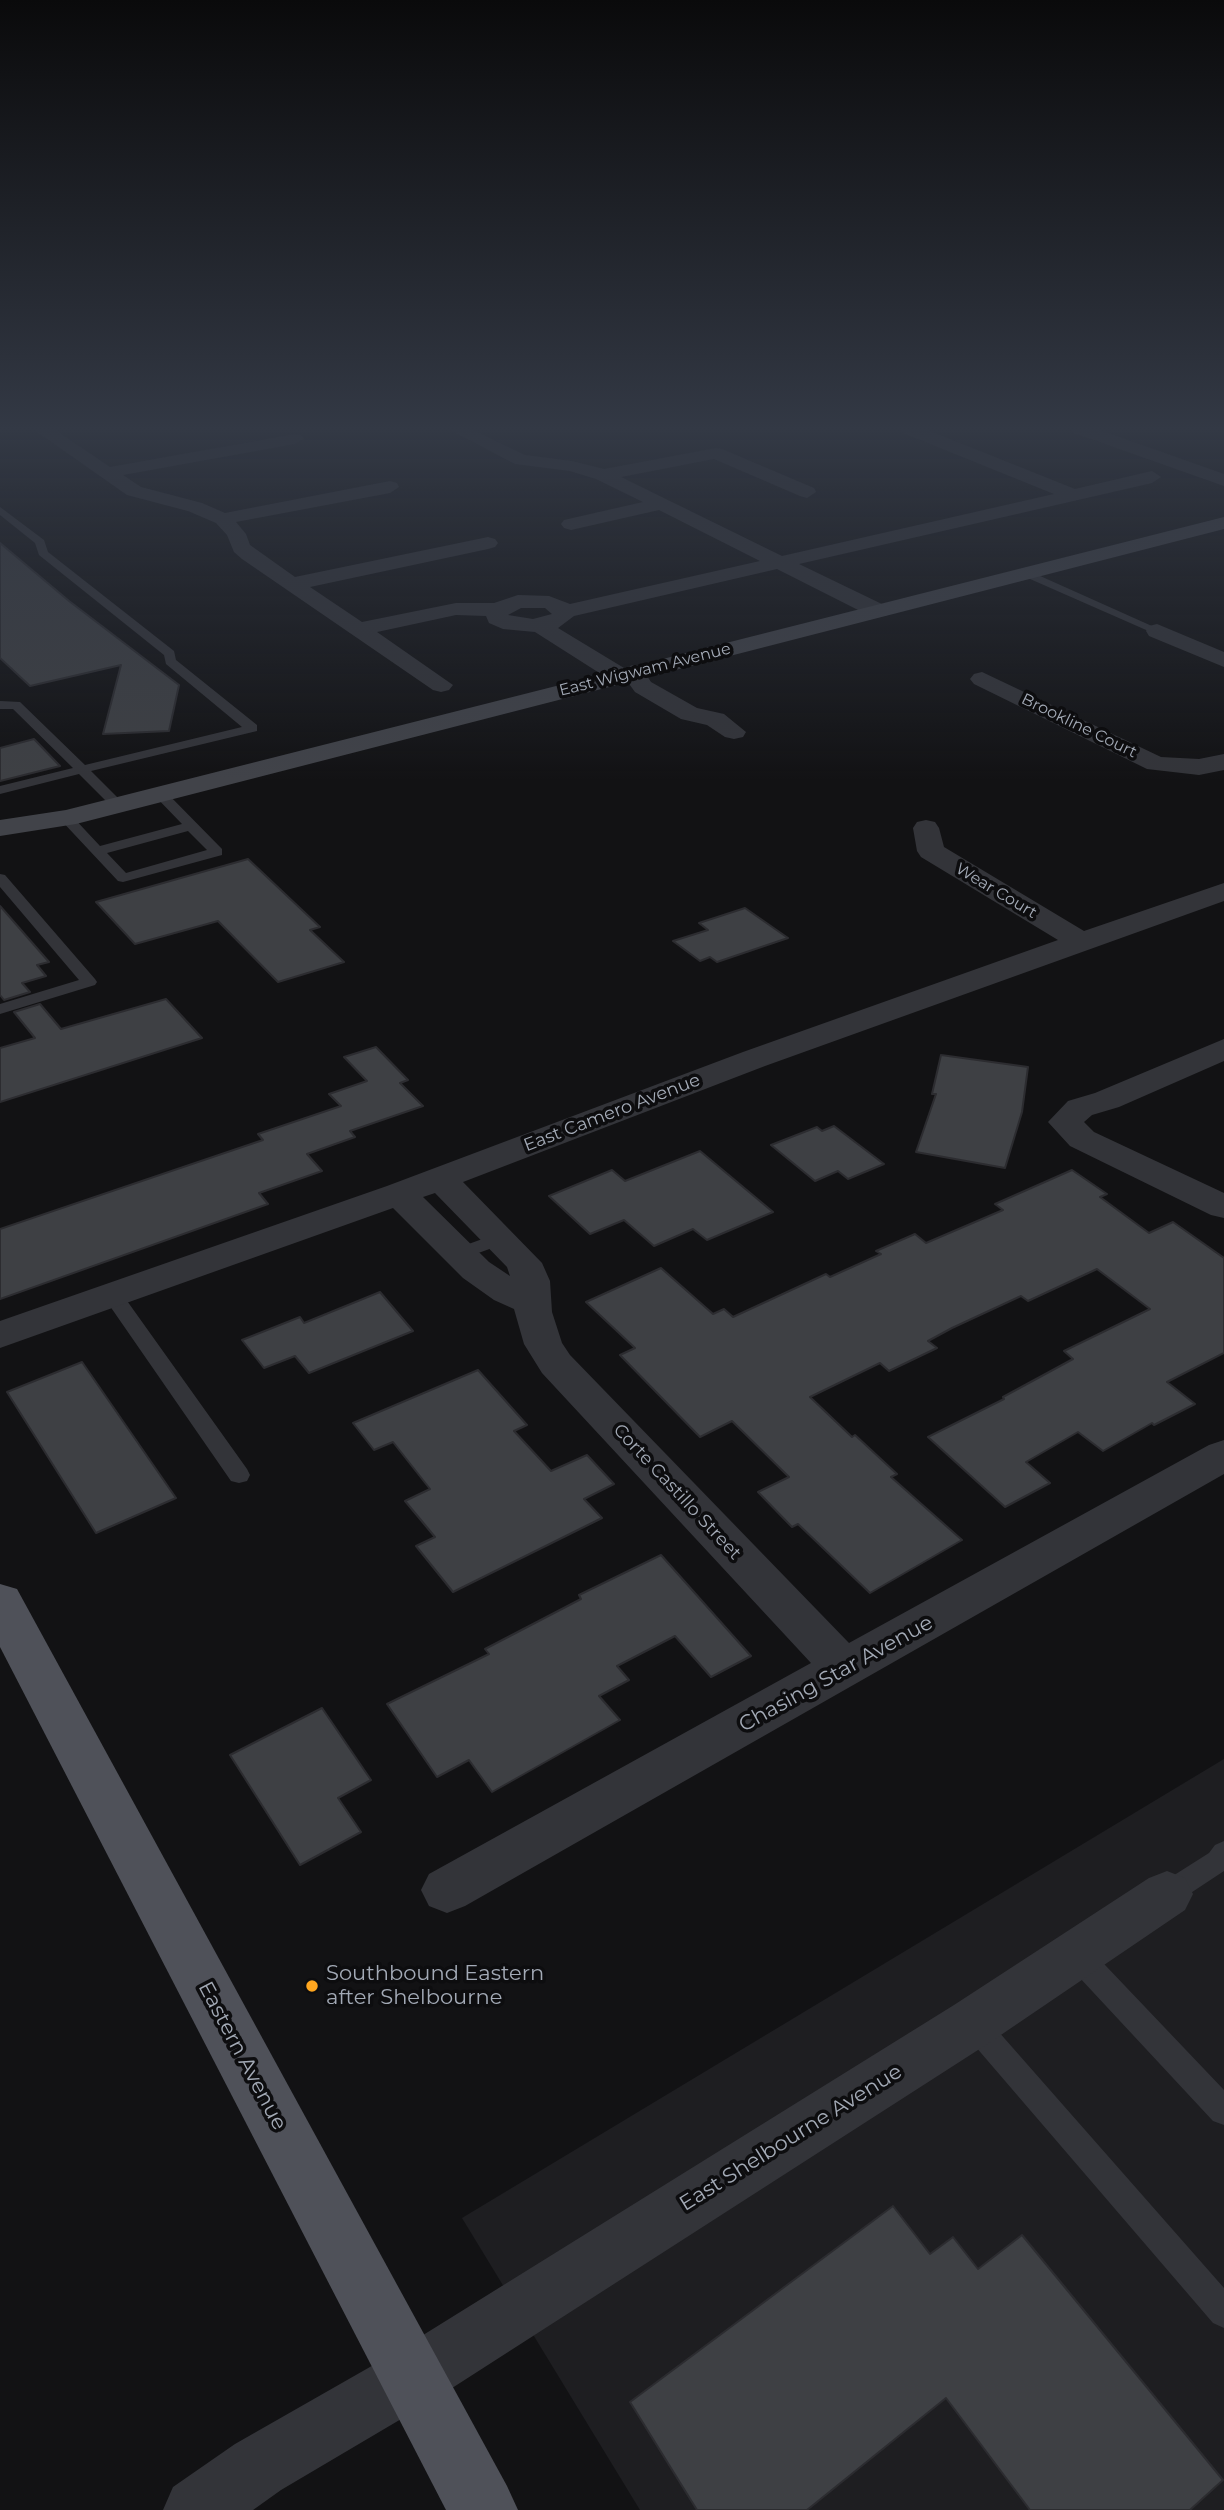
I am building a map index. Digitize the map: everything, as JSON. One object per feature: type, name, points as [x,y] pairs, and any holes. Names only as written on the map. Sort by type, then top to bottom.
[{"type":"main road","name":"East Wigwam Avenue","points":[[0,828],[66,818],[1132,546]]},
{"type":"main road","name":"East Wigwam Avenue","points":[[0,844],[27,837],[66,818]]},
{"type":"main road","name":"Eastern Avenue","points":[[0,1601],[483,2510]]},
{"type":"street","points":[[240,546],[440,685]]},
{"type":"street","points":[[292,584],[473,546]]},
{"type":"street","points":[[749,546],[878,611]]},
{"type":"street","points":[[497,610],[498,618],[503,621],[522,626],[538,625],[559,620],[564,612],[851,546]]},
{"type":"street","points":[[359,629],[456,609],[497,610],[509,603],[539,601],[557,605],[564,612]]},
{"type":"street","points":[[538,625],[626,674],[690,715],[724,726]]},
{"type":"street","points":[[1157,631],[1224,660]]},
{"type":"street","name":"Brookline Court","points":[[982,679],[1156,764],[1177,768],[1224,762]]},
{"type":"street","name":"Wear Court","points":[[926,828],[931,851],[1082,942]]},
{"type":"street","name":"East Camero Avenue","points":[[0,1335],[399,1194],[754,1059],[1224,891]]},
{"type":"street","points":[[1224,1049],[1107,1100],[1080,1108],[1065,1122],[1082,1139],[1224,1207]]},
{"type":"street","name":"Corte Castillo Street","points":[[440,1178],[524,1263],[531,1280],[530,1302],[543,1344],[556,1364],[845,1669]]},
{"type":"street","points":[[399,1194],[491,1282],[530,1302]]},
{"type":"street","name":"Chasing Star Avenue","points":[[447,1891],[1224,1455]]},
{"type":"street","name":"East Shelbourne Avenue","points":[[196,2510],[258,2467],[412,2377],[973,2023],[1167,1894]]},
{"type":"lane","points":[[0,790],[252,728],[170,661],[170,654],[43,553],[41,546]]},
{"type":"lane","points":[[1026,573],[1157,631]]},
{"type":"lane","points":[[0,705],[16,705],[117,804]]},
{"type":"lane","points":[[66,818],[123,878],[217,852],[159,793]]},
{"type":"lane","points":[[98,851],[191,826]]},
{"type":"lane","points":[[0,878],[89,982],[0,1009]]},
{"type":"lane","points":[[459,1254],[499,1238]]},
{"type":"lane","points":[[113,1296],[239,1475]]},
{"type":"lane","points":[[1167,1894],[1222,1859]]},
{"type":"lane","points":[[1076,1953],[1224,2111]]},
{"type":"lane","points":[[973,2023],[1224,2312]]},
{"type":"shaded area","points":[[1224,1759],[1224,2510],[640,2510],[462,2218]]},
{"type":"building","points":[[0,546],[4,546],[69,601],[179,685],[169,731],[103,734],[121,665],[30,686],[0,658]]},
{"type":"building","points":[[34,739],[60,766],[0,781],[0,748]]},
{"type":"building","points":[[248,859],[320,927],[310,930],[344,962],[278,982],[218,921],[135,944],[96,902]]},
{"type":"building","points":[[0,906],[49,962],[37,965],[46,976],[22,983],[30,992],[4,1000],[0,995]]},
{"type":"building","points":[[745,908],[788,938],[717,962],[710,957],[700,961],[673,941],[708,930],[699,923]]},
{"type":"building","points":[[166,999],[202,1038],[0,1102],[0,1048],[35,1038],[14,1012],[40,1004],[61,1029]]},
{"type":"building","points":[[376,1047],[408,1080],[400,1083],[423,1106],[350,1131],[355,1137],[307,1154],[322,1171],[259,1193],[268,1204],[0,1299],[0,1229],[263,1140],[258,1134],[341,1106],[329,1094],[367,1081],[344,1057]]},
{"type":"building","points":[[941,1055],[1028,1067],[1022,1112],[1005,1168],[916,1152],[936,1094],[932,1094]]},
{"type":"building","points":[[834,1126],[884,1164],[848,1179],[838,1171],[815,1181],[771,1145],[817,1127],[822,1131]]},
{"type":"building","points":[[700,1151],[773,1212],[707,1240],[693,1229],[654,1246],[624,1220],[590,1234],[549,1196],[612,1170],[625,1181]]},
{"type":"building","points":[[1072,1170],[1107,1194],[1100,1197],[1149,1233],[1173,1222],[1224,1258],[1224,1353],[1167,1382],[1195,1404],[1154,1425],[1152,1423],[1103,1451],[1078,1432],[1026,1462],[1050,1483],[1005,1507],[928,1437],[1004,1399],[1003,1397],[1073,1359],[1064,1351],[1150,1309],[1097,1269],[1028,1301],[1021,1296],[952,1328],[928,1341],[937,1348],[889,1371],[880,1363],[810,1397],[852,1437],[855,1435],[897,1474],[891,1477],[962,1540],[870,1593],[798,1524],[792,1527],[758,1492],[789,1477],[732,1421],[700,1437],[620,1355],[635,1348],[586,1302],[661,1268],[713,1314],[724,1309],[733,1317],[826,1274],[830,1277],[881,1254],[876,1251],[915,1234],[926,1243],[1003,1210],[995,1204]]},
{"type":"building","points":[[380,1292],[413,1331],[309,1373],[295,1356],[264,1368],[242,1340],[300,1317],[304,1323]]},
{"type":"building","points":[[82,1362],[176,1498],[96,1533],[7,1392]]},
{"type":"building","points":[[478,1370],[527,1425],[514,1431],[551,1471],[587,1455],[614,1484],[584,1499],[602,1518],[453,1592],[416,1546],[435,1537],[405,1501],[430,1489],[393,1442],[374,1450],[353,1423]]},
{"type":"building","points":[[661,1555],[751,1656],[711,1677],[675,1636],[617,1666],[629,1680],[599,1696],[620,1720],[492,1792],[469,1760],[437,1777],[387,1704],[489,1654],[485,1649],[581,1599],[579,1595]]},
{"type":"building","points":[[322,1708],[371,1780],[338,1798],[361,1832],[300,1865],[230,1755]]},
{"type":"building","points":[[893,2206],[930,2254],[953,2237],[978,2269],[1022,2235],[1223,2480],[1190,2510],[1030,2510],[946,2398],[807,2510],[697,2510],[630,2402]]},
{"type":"place","name":"Southbound Eastern after Shelbourne","points":[[312,1986]]}]
